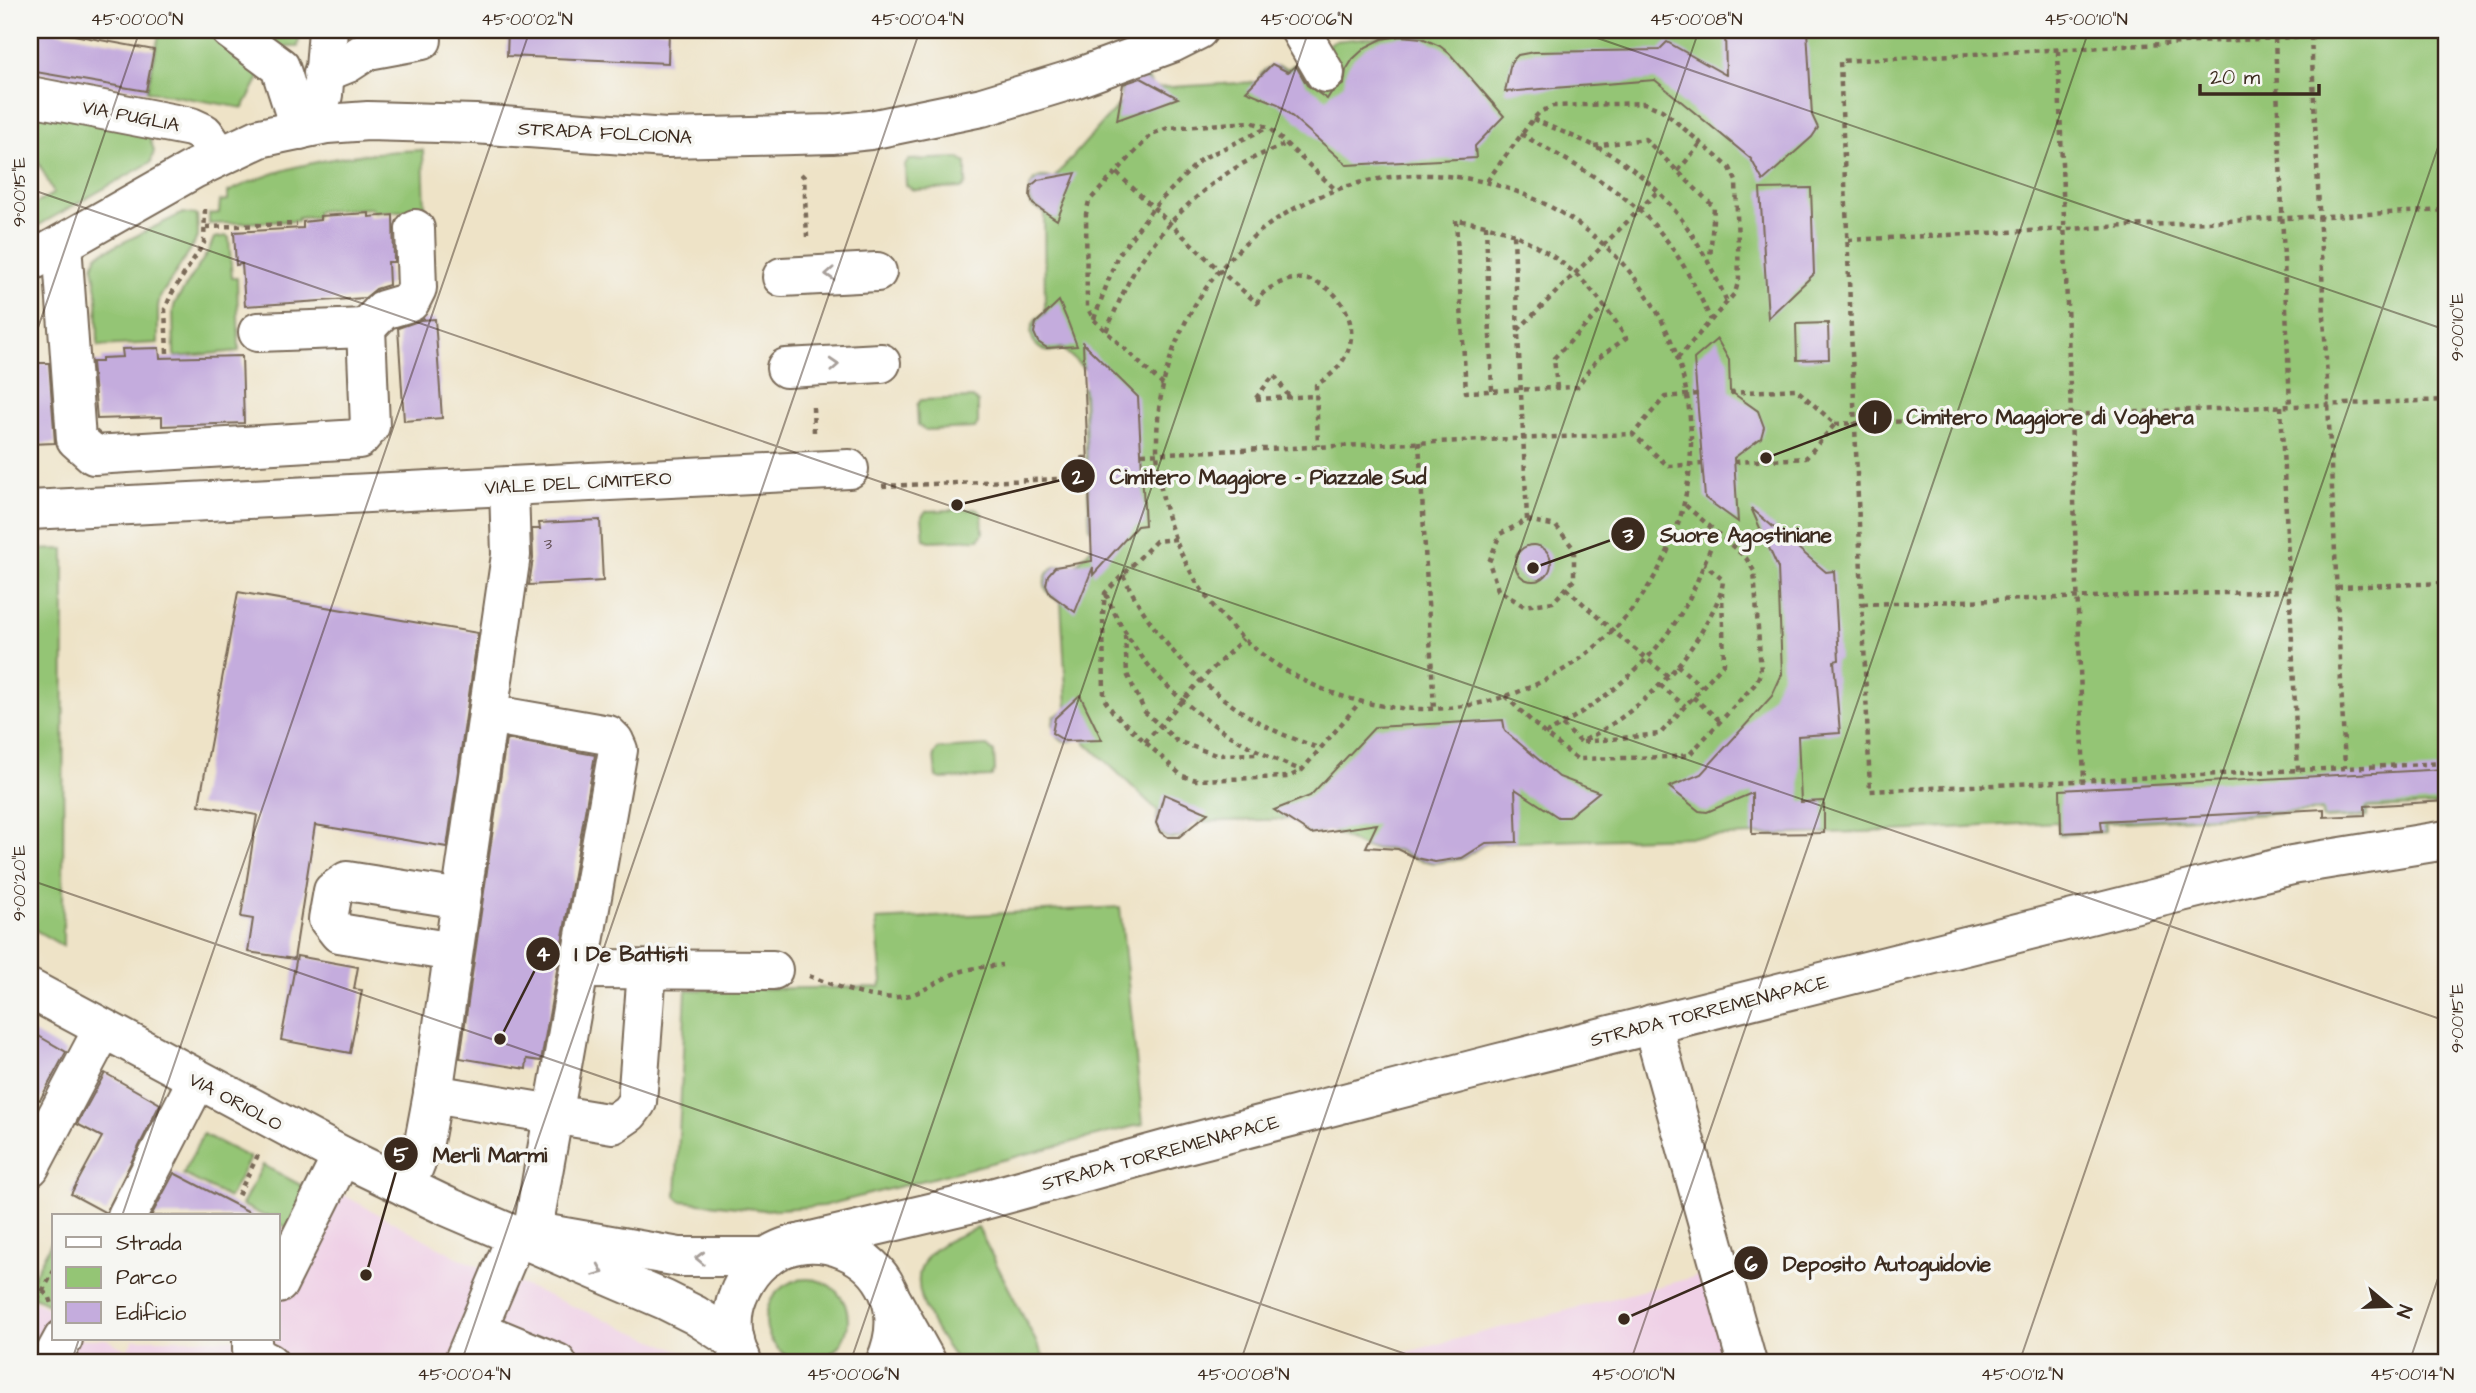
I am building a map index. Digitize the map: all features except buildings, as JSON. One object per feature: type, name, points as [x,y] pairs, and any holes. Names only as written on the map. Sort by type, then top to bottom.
[{"type":"street","points":[[230,30],[280,67],[313,127]]},
{"type":"street","points":[[313,127],[328,30]]},
{"type":"street","name":"STRADA FOLCIONA","points":[[46,253],[207,162],[260,138],[313,127],[404,121],[666,138],[832,134],[982,107],[1074,79],[1172,43],[1198,30]]},
{"type":"street","points":[[1300,30],[1325,74]]},
{"type":"street","points":[[323,73],[348,63],[368,50],[422,40]]},
{"type":"street","name":"VIA PUGLIA","points":[[30,96],[191,127],[204,133],[207,162]]},
{"type":"street","points":[[258,332],[366,328],[383,310],[410,302],[417,288],[415,229]]},
{"type":"street","points":[[46,253],[76,439],[93,455],[359,439],[370,426],[366,328]]},
{"type":"street","points":[[795,276],[877,272]]},
{"type":"street","points":[[799,367],[881,363]]},
{"type":"street","name":"VIALE DEL CIMITERO","points":[[30,510],[849,469]]},
{"type":"street","points":[[406,1187],[424,1142],[433,1094],[511,555],[509,486]]},
{"type":"street","points":[[488,714],[608,735],[618,750],[553,1115],[524,1232],[470,1347],[557,1363]]},
{"type":"street","name":"STRADA TORREMENAPACE","points":[[768,1257],[791,1246],[977,1202],[1192,1142],[1652,1024],[2292,865],[2446,840]]},
{"type":"street","points":[[453,952],[339,933],[328,919],[333,891],[347,881],[461,899]]},
{"type":"street","points":[[579,969],[773,970]]},
{"type":"street","points":[[433,1094],[613,1124],[629,1113],[637,1102],[647,970]]},
{"type":"street","name":"VIA ORIOLO","points":[[30,989],[342,1156],[446,1206],[524,1232],[695,1315],[739,1352]]},
{"type":"street","points":[[1652,1024],[1747,1363]]},
{"type":"street","points":[[30,1167],[103,1029]]},
{"type":"street","points":[[128,1214],[197,1080]]},
{"type":"street","points":[[280,1280],[342,1156]]},
{"type":"street","name":"STRADA TORREMENAPACE","points":[[886,1287],[886,1259],[894,1242],[906,1231],[977,1202]]},
{"type":"street","name":"VIA ORIOLO","points":[[524,1232],[679,1257],[768,1257]]},
{"type":"street","points":[[803,1243],[816,1242],[842,1247],[865,1260],[886,1287],[927,1363]]},
{"type":"street","points":[[739,1352],[733,1327],[736,1300],[749,1276],[768,1257]]},
{"type":"street","points":[[885,1363],[895,1329],[894,1311],[886,1287]]},
{"type":"street","points":[[50,1363],[62,1340]]},
{"type":"street","points":[[252,1340],[252,1350],[270,1363]]},
{"type":"path","points":[[2428,30],[1840,61],[1870,791],[2446,764]]},
{"type":"path","points":[[2311,36],[2345,768]]},
{"type":"path","points":[[2275,38],[2290,406]]},
{"type":"path","points":[[2058,51],[2084,781]]},
{"type":"path","points":[[1487,181],[1533,119],[1553,106],[1644,103],[1662,110],[1730,168],[1736,181],[1740,279],[1735,293],[1678,358]]},
{"type":"path","points":[[1533,119],[1594,146],[1628,166],[1658,191],[1686,223],[1709,260],[1727,302]]},
{"type":"path","points":[[1163,385],[1094,320],[1087,307],[1086,214],[1089,201],[1152,134],[1168,128],[1250,122],[1268,127],[1335,189]]},
{"type":"path","points":[[1094,320],[1117,257],[1154,207],[1201,159],[1268,127]]},
{"type":"path","points":[[1521,134],[1610,187],[1639,210],[1674,251],[1692,278],[1711,320]]},
{"type":"path","points":[[1594,146],[1645,139],[1678,171],[1714,207],[1709,260]]},
{"type":"path","points":[[1678,171],[1701,143]]},
{"type":"path","points":[[1106,331],[1144,255],[1171,223],[1213,184],[1242,164],[1286,144]]},
{"type":"path","points":[[167,353],[166,309],[172,293],[204,243],[207,162]]},
{"type":"path","points":[[795,276],[804,177],[798,171]]},
{"type":"path","points":[[1117,173],[1219,271],[1257,303],[1261,293],[1281,281],[1304,279],[1326,287],[1343,303],[1352,324],[1350,347],[1343,363],[1332,376],[1316,385],[1318,446]]},
{"type":"path","points":[[1410,174],[1487,181],[1550,205],[1605,244],[1649,296],[1678,358],[1688,395],[1690,465],[1684,504],[1673,539],[1657,572],[1637,603],[1612,631],[1580,659],[1544,681],[1471,705],[1434,709],[1397,708],[1360,701],[1328,692],[1269,660],[1243,639],[1215,609],[1193,575],[1176,539],[1163,497],[1158,453],[1158,419],[1163,385],[1175,344],[1194,306],[1219,271],[1252,237],[1291,209],[1335,189],[1410,174]]},
{"type":"path","points":[[1517,331],[1658,191]]},
{"type":"path","points":[[1848,240],[2446,210]]},
{"type":"path","points":[[1456,220],[1486,225],[1514,234],[1544,249],[1575,272],[1606,305],[1626,338],[1597,359],[1577,387],[1466,392],[1456,220]]},
{"type":"path","points":[[206,227],[297,224]]},
{"type":"path","points":[[1486,225],[1492,391]]},
{"type":"path","points":[[1514,234],[1527,520]]},
{"type":"path","points":[[1557,388],[1554,359],[1606,305]]},
{"type":"path","points":[[799,367],[814,437]]},
{"type":"path","points":[[1290,398],[1274,375],[1255,399],[1290,398],[1316,396]]},
{"type":"path","points":[[1730,393],[1796,389],[1835,424],[2446,400]]},
{"type":"path","points":[[1633,434],[1665,397],[1698,394]]},
{"type":"path","points":[[2281,406],[2298,771]]},
{"type":"path","points":[[1735,462],[1806,457],[1835,424]]},
{"type":"path","points":[[1142,454],[1633,434],[1668,466],[1702,464]]},
{"type":"path","points":[[1419,442],[1434,709]]},
{"type":"path","points":[[849,469],[850,488],[1083,478],[1083,458],[1089,458]]},
{"type":"path","points":[[1505,696],[1545,734],[1577,759],[1689,755],[1756,683],[1761,672],[1754,571],[1746,558],[1684,504]]},
{"type":"path","points":[[1527,520],[1556,526],[1574,550],[1574,580],[1566,588],[1553,602],[1524,606],[1498,590],[1489,562],[1500,534],[1527,520]]},
{"type":"path","points":[[1545,734],[1618,688],[1647,658],[1687,601],[1717,532]]},
{"type":"path","points":[[1176,539],[1156,541],[1105,593],[1104,699],[1113,712],[1182,776],[1196,780],[1289,777],[1302,770],[1360,701]]},
{"type":"path","points":[[1562,724],[1581,742],[1660,734],[1724,663],[1723,580],[1704,564]]},
{"type":"path","points":[[1123,575],[1146,618],[1174,653],[1201,680],[1241,711],[1279,733],[1320,749]]},
{"type":"path","points":[[2337,587],[2446,583]]},
{"type":"path","points":[[1566,588],[1612,631],[1668,677]]},
{"type":"path","points":[[1863,604],[2290,591]]},
{"type":"path","points":[[1581,742],[1636,707],[1668,677],[1699,636],[1722,592]]},
{"type":"path","points":[[1105,593],[1141,657],[1182,701],[1219,730],[1259,754],[1302,770]]},
{"type":"path","points":[[1125,631],[1127,674],[1146,712],[1177,741],[1216,755],[1259,754]]},
{"type":"path","points":[[1145,742],[1201,680],[1243,639]]},
{"type":"path","points":[[1676,665],[1702,687]]},
{"type":"path","points":[[1660,685],[1685,706]]},
{"type":"path","points":[[1693,697],[1720,721]]},
{"type":"path","points":[[773,970],[810,976],[854,992],[886,998],[923,991],[971,967],[1002,965]]},
{"type":"path","points":[[37,1300],[52,1275]]},
{"type":"path","points":[[43,1291],[52,1304]]},
{"type":"shaded area","points":[[316,1180],[461,1259],[708,1363],[30,1363],[30,1298],[52,1311],[52,1340],[108,1340],[127,1350],[133,1340],[280,1340],[280,1228],[288,1232]]},
{"type":"shaded area","points":[[1702,1275],[1727,1363],[1365,1363]]},
{"type":"green space","points":[[160,30],[201,30],[237,52],[261,74],[243,108],[147,91]]},
{"type":"green space","points":[[258,30],[300,30],[298,47],[280,47]]},
{"type":"green space","points":[[1382,30],[2446,30],[2446,805],[2367,808],[2367,817],[2322,819],[2322,811],[2104,823],[2104,832],[2059,835],[2058,822],[1894,831],[1486,843],[1462,859],[1435,863],[1416,859],[1398,850],[1365,848],[1327,829],[1309,833],[1297,819],[1191,822],[1181,836],[1168,838],[1163,835],[1157,822],[1158,811],[1080,737],[1063,740],[1054,729],[1054,717],[1067,709],[1061,601],[1047,591],[1046,577],[1055,567],[1072,569],[1109,529],[1090,529],[1083,388],[1103,387],[1062,348],[1045,351],[1038,347],[1031,334],[1032,326],[1045,313],[1044,212],[1032,206],[1030,188],[1040,177],[1053,179],[1122,101],[1121,87],[1129,77],[1139,74],[1149,80],[1153,88],[1257,82],[1269,67],[1287,69],[1334,41],[1382,36]]},
{"type":"green space","points":[[39,110],[148,133],[154,151],[151,162],[30,230],[30,207],[54,193],[30,146],[30,134]]},
{"type":"green space","points":[[423,150],[425,210],[373,212],[372,208],[317,211],[316,217],[298,218],[298,221],[209,224],[209,214],[219,213],[220,201],[228,200],[228,192],[274,173],[348,156]]},
{"type":"green space","points":[[958,158],[966,163],[966,183],[963,188],[913,190],[906,185],[905,165],[909,160]]},
{"type":"green space","points":[[183,213],[197,215],[198,234],[160,297],[158,343],[98,346],[97,290],[93,266],[97,255]]},
{"type":"green space","points":[[227,236],[232,278],[237,278],[239,351],[176,357],[173,311],[175,303],[214,238]]},
{"type":"green space","points":[[973,398],[978,403],[978,423],[975,428],[925,430],[918,425],[917,405],[921,400]]},
{"type":"green space","points":[[978,509],[982,514],[983,533],[979,539],[924,539],[922,516],[926,511]]},
{"type":"green space","points":[[64,549],[63,946],[30,927],[30,735],[33,717],[30,716],[30,550]]},
{"type":"green space","points":[[987,746],[994,752],[995,771],[991,777],[936,777],[934,754],[938,749]]},
{"type":"green space","points":[[1120,907],[1143,1124],[823,1206],[764,1210],[681,1201],[676,1196],[686,990],[880,987],[882,981],[876,920]]},
{"type":"green space","points":[[203,1134],[250,1158],[229,1198],[183,1174]]},
{"type":"green space","points":[[263,1165],[308,1189],[288,1228],[280,1224],[280,1214],[260,1214],[242,1205]]},
{"type":"green space","points":[[978,1228],[1047,1363],[959,1363],[930,1318],[920,1292],[919,1279],[925,1260],[945,1242]]},
{"type":"green space","points":[[52,1241],[52,1306],[30,1295],[30,1283]]},
{"type":"green space","points":[[807,1279],[823,1282],[836,1291],[845,1304],[848,1320],[845,1336],[836,1349],[823,1358],[807,1361],[791,1358],[778,1349],[769,1336],[766,1320],[769,1304],[778,1291],[791,1282]]},
{"type":"place","name":"Cimitero Maggiore di Voghera","points":[[1766,458]]},
{"type":"place","name":"Cimitero Maggiore - Piazzale Sud","points":[[957,505]]},
{"type":"place","name":"Suore Agostiniane","points":[[1533,568]]},
{"type":"place","name":"I De Battisti","points":[[500,1039]]},
{"type":"place","name":"Merli Marmi","points":[[366,1275]]},
{"type":"place","name":"Deposito Autoguidovie","points":[[1624,1319]]}]
